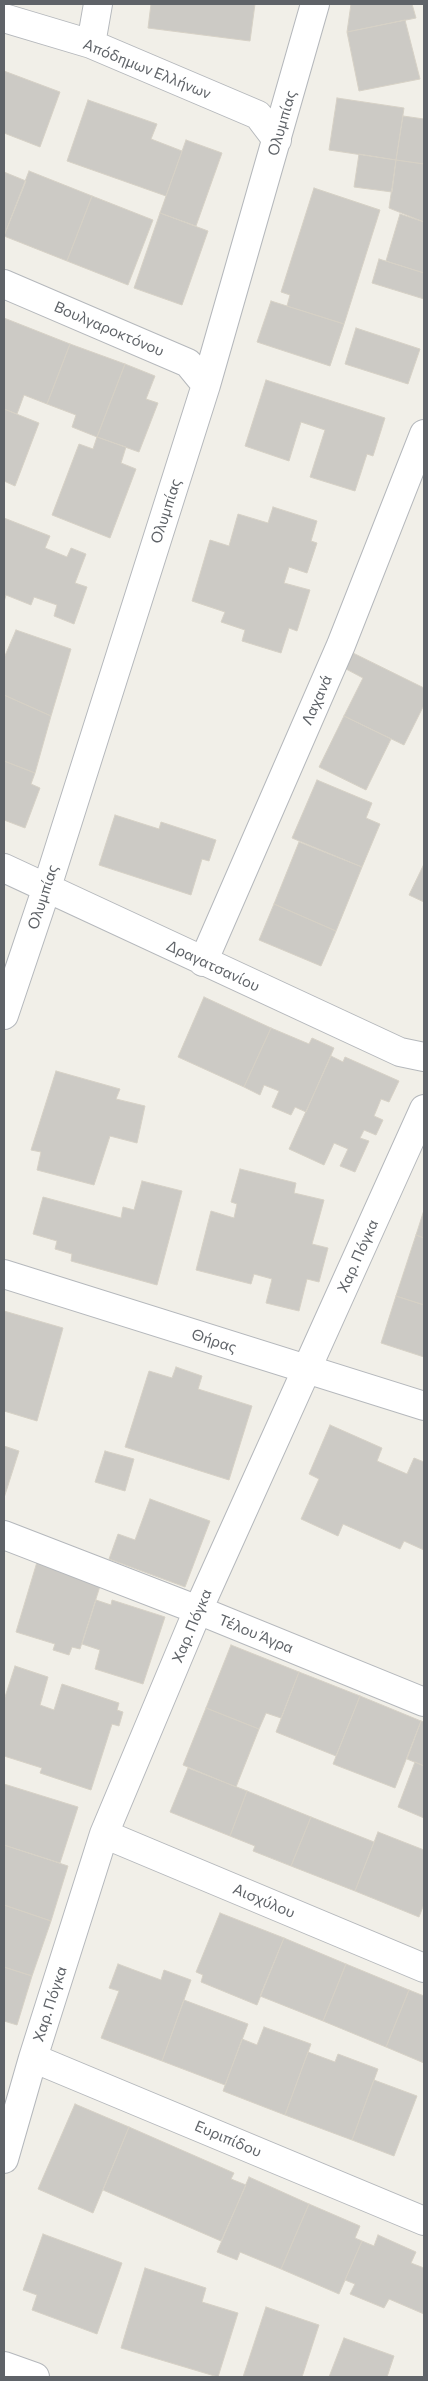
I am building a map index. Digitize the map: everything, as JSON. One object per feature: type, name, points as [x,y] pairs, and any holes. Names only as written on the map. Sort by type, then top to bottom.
[{"type":"street","points":[[91,44],[98,4]]},
{"type":"street","name":"Ολυμπίας","points":[[4,1015],[47,887],[206,385],[278,140],[315,4]]},
{"type":"street","name":"Απόδημων Ελλήνων","points":[[4,18],[91,44],[258,115],[278,140]]},
{"type":"street","name":"Βουλγαροκτόνου","points":[[4,284],[188,363],[206,385]]},
{"type":"street","name":"Λαχανά","points":[[203,962],[341,645],[424,434]]},
{"type":"street","name":"Δραγατσανίου","points":[[4,868],[400,1052],[424,1057]]},
{"type":"street","name":"Χαρ. Πόγκα","points":[[4,2159],[32,2058],[104,1834],[198,1610],[424,1109]]},
{"type":"street","name":"Θήρας","points":[[4,1274],[424,1406]]},
{"type":"street","name":"Τέλου Άγρα","points":[[4,1535],[198,1610],[424,1702]]},
{"type":"street","name":"Αισχύλου","points":[[104,1834],[424,1968]]},
{"type":"street","name":"Ευριπίδου","points":[[32,2058],[424,2221]]},
{"type":"street","points":[[4,2366],[35,2377]]},
{"type":"building","points":[[151,4],[255,4],[250,41],[148,28]]},
{"type":"building","points":[[351,4],[412,4],[416,18],[347,32]]},
{"type":"building","points":[[405,20],[420,79],[359,91],[347,32]]},
{"type":"building","points":[[4,71],[60,92],[40,147],[4,133]]},
{"type":"building","points":[[337,98],[404,108],[396,160],[329,150]]},
{"type":"building","points":[[88,100],[157,124],[151,139],[182,151],[166,196],[67,161]]},
{"type":"building","points":[[403,116],[424,119],[424,164],[396,160]]},
{"type":"building","points":[[186,140],[222,153],[196,226],[160,213]]},
{"type":"building","points":[[359,154],[396,160],[392,192],[354,187]]},
{"type":"building","points":[[396,160],[424,164],[424,222],[389,208]]},
{"type":"building","points":[[29,171],[92,196],[67,261],[4,236]]},
{"type":"building","points":[[4,172],[26,181],[4,236]]},
{"type":"building","points":[[314,188],[380,210],[344,324],[287,306],[290,295],[281,292]]},
{"type":"building","points":[[92,196],[153,220],[128,285],[67,261]]},
{"type":"building","points":[[160,213],[208,231],[182,305],[134,288]]},
{"type":"building","points":[[400,214],[424,222],[424,273],[386,261]]},
{"type":"building","points":[[379,259],[424,273],[424,299],[372,283]]},
{"type":"building","points":[[271,301],[344,324],[330,366],[257,342]]},
{"type":"building","points":[[4,318],[70,344],[47,404],[24,395],[17,414],[4,409]]},
{"type":"building","points":[[356,328],[420,349],[408,384],[345,364]]},
{"type":"building","points":[[70,344],[125,364],[97,437],[72,427],[76,415],[47,404]]},
{"type":"building","points":[[125,364],[155,376],[146,399],[158,403],[139,452],[97,437]]},
{"type":"building","points":[[266,380],[385,418],[373,456],[367,454],[355,491],[310,477],[325,430],[301,422],[289,461],[245,446]]},
{"type":"building","points":[[4,409],[39,423],[15,486],[4,481]]},
{"type":"building","points":[[97,437],[126,447],[121,463],[136,469],[110,538],[52,515],[79,444],[93,449]]},
{"type":"building","points":[[273,507],[317,521],[311,541],[317,543],[307,573],[289,567],[284,583],[310,590],[297,631],[289,628],[281,653],[242,641],[245,630],[221,622],[225,612],[192,601],[210,540],[229,546],[238,514],[268,523]]},
{"type":"building","points":[[4,518],[50,536],[45,548],[67,557],[71,548],[86,554],[75,583],[87,587],[74,624],[54,616],[57,605],[34,597],[31,605],[6,595],[4,602]]},
{"type":"building","points":[[16,630],[71,649],[51,716],[4,695],[4,658]]},
{"type":"building","points":[[353,653],[424,688],[424,705],[404,745],[344,716],[363,678],[346,669]]},
{"type":"building","points":[[4,695],[51,716],[35,773],[4,761]]},
{"type":"building","points":[[344,716],[391,739],[366,790],[319,767]]},
{"type":"building","points":[[4,761],[35,773],[31,784],[40,788],[25,828],[4,820]]},
{"type":"building","points":[[317,780],[372,803],[366,818],[380,824],[362,867],[292,838]]},
{"type":"building","points":[[115,815],[159,829],[161,822],[216,840],[209,861],[202,859],[191,895],[99,865]]},
{"type":"building","points":[[299,842],[362,867],[336,931],[274,904]]},
{"type":"building","points":[[424,864],[424,902],[409,895]]},
{"type":"building","points":[[274,904],[336,931],[321,966],[259,940]]},
{"type":"building","points":[[204,997],[271,1028],[244,1087],[178,1057]]},
{"type":"building","points":[[271,1028],[309,1044],[312,1038],[334,1048],[306,1112],[295,1107],[291,1115],[272,1107],[279,1091],[264,1085],[260,1095],[244,1087]]},
{"type":"building","points":[[331,1056],[343,1062],[345,1057],[399,1081],[389,1102],[381,1099],[374,1116],[383,1120],[376,1135],[364,1130],[360,1138],[369,1141],[355,1172],[340,1166],[348,1149],[334,1143],[324,1165],[289,1149]]},
{"type":"building","points":[[56,1071],[120,1089],[116,1099],[145,1106],[137,1143],[110,1136],[94,1185],[37,1170],[41,1152],[31,1150]]},
{"type":"building","points":[[240,1169],[296,1183],[294,1193],[324,1200],[312,1244],[328,1248],[319,1282],[307,1279],[299,1311],[266,1303],[272,1279],[254,1274],[251,1284],[196,1270],[211,1211],[234,1218],[237,1204],[231,1202]]},
{"type":"building","points":[[142,1181],[182,1191],[157,1285],[71,1261],[72,1254],[55,1249],[57,1241],[33,1234],[43,1197],[121,1218],[123,1207],[134,1210]]},
{"type":"building","points":[[424,1210],[424,1238],[416,1235]]},
{"type":"building","points":[[416,1235],[424,1238],[424,1305],[396,1296]]},
{"type":"building","points":[[396,1296],[424,1305],[424,1357],[381,1343]]},
{"type":"building","points":[[4,1311],[63,1328],[37,1421],[4,1411]]},
{"type":"building","points":[[176,1367],[202,1376],[198,1389],[252,1406],[229,1480],[125,1447],[149,1371],[172,1378]]},
{"type":"building","points":[[330,1425],[382,1448],[377,1461],[407,1474],[414,1458],[424,1462],[424,1550],[404,1541],[400,1549],[343,1524],[338,1536],[301,1519],[319,1479],[309,1474]]},
{"type":"building","points":[[4,1446],[19,1451],[4,1498]]},
{"type":"building","points":[[105,1451],[134,1459],[125,1491],[95,1482]]},
{"type":"building","points":[[150,1499],[210,1521],[185,1587],[109,1559],[118,1534],[135,1540]]},
{"type":"building","points":[[37,1562],[101,1583],[80,1649],[72,1647],[69,1655],[53,1650],[55,1644],[16,1632]]},
{"type":"building","points":[[96,1600],[111,1605],[112,1600],[165,1617],[143,1684],[95,1669],[100,1650],[82,1644]]},
{"type":"building","points":[[231,1645],[299,1672],[281,1718],[266,1713],[259,1729],[206,1708]]},
{"type":"building","points":[[15,1666],[48,1677],[40,1705],[54,1710],[62,1684],[119,1703],[117,1710],[123,1712],[119,1726],[112,1724],[91,1790],[40,1773],[42,1768],[4,1756],[4,1700]]},
{"type":"building","points":[[299,1672],[360,1696],[336,1756],[276,1732]]},
{"type":"building","points":[[360,1696],[421,1721],[395,1788],[333,1764]]},
{"type":"building","points":[[206,1708],[259,1729],[236,1787],[183,1765]]},
{"type":"building","points":[[421,1721],[424,1722],[424,1766],[407,1759]]},
{"type":"building","points":[[415,1762],[424,1766],[424,1818],[398,1807]]},
{"type":"building","points":[[188,1768],[247,1791],[230,1836],[170,1812]]},
{"type":"building","points":[[4,1784],[78,1807],[60,1863],[4,1845]]},
{"type":"building","points":[[247,1791],[311,1817],[291,1866],[253,1851],[255,1846],[230,1836]]},
{"type":"building","points":[[311,1817],[374,1842],[355,1891],[291,1866]]},
{"type":"building","points":[[378,1832],[424,1850],[424,1904],[419,1917],[355,1891]]},
{"type":"building","points":[[4,1845],[68,1866],[51,1921],[4,1905]]},
{"type":"building","points":[[4,1905],[51,1921],[32,1976],[4,1967]]},
{"type":"building","points":[[220,1913],[284,1938],[257,2005],[201,1982],[203,1975],[196,1972]]},
{"type":"building","points":[[284,1938],[346,1964],[323,2021],[260,1996]]},
{"type":"building","points":[[118,1964],[161,1980],[164,1970],[191,1980],[162,2061],[101,2038],[119,1991],[109,1988]]},
{"type":"building","points":[[346,1964],[409,1990],[386,2047],[323,2021]]},
{"type":"building","points":[[4,1967],[32,1976],[17,2025],[4,2021]]},
{"type":"building","points":[[409,1990],[424,1996],[424,2063],[386,2047]]},
{"type":"building","points":[[184,2000],[248,2024],[225,2085],[162,2061]]},
{"type":"building","points":[[264,2027],[311,2044],[285,2115],[223,2091],[242,2039],[257,2045]]},
{"type":"building","points":[[308,2052],[335,2062],[338,2054],[378,2069],[352,2140],[285,2115]]},
{"type":"building","points":[[374,2080],[417,2096],[394,2156],[352,2140]]},
{"type":"building","points":[[75,2104],[129,2127],[93,2213],[38,2189]]},
{"type":"building","points":[[129,2127],[234,2173],[231,2179],[246,2185],[221,2241],[103,2190]]},
{"type":"building","points":[[249,2177],[309,2204],[281,2269],[240,2252],[237,2260],[217,2252]]},
{"type":"building","points":[[309,2204],[360,2226],[355,2238],[362,2241],[339,2294],[281,2269]]},
{"type":"building","points":[[43,2234],[122,2263],[97,2334],[32,2310],[37,2295],[23,2290]]},
{"type":"building","points":[[378,2235],[416,2252],[411,2263],[424,2268],[424,2314],[389,2299],[384,2308],[350,2294],[355,2284],[345,2280],[362,2241],[374,2246]]},
{"type":"building","points":[[145,2268],[206,2288],[202,2302],[238,2313],[218,2377],[121,2348]]},
{"type":"building","points":[[266,2307],[319,2325],[302,2377],[243,2377]]},
{"type":"building","points":[[344,2338],[394,2356],[387,2377],[329,2377]]}]
